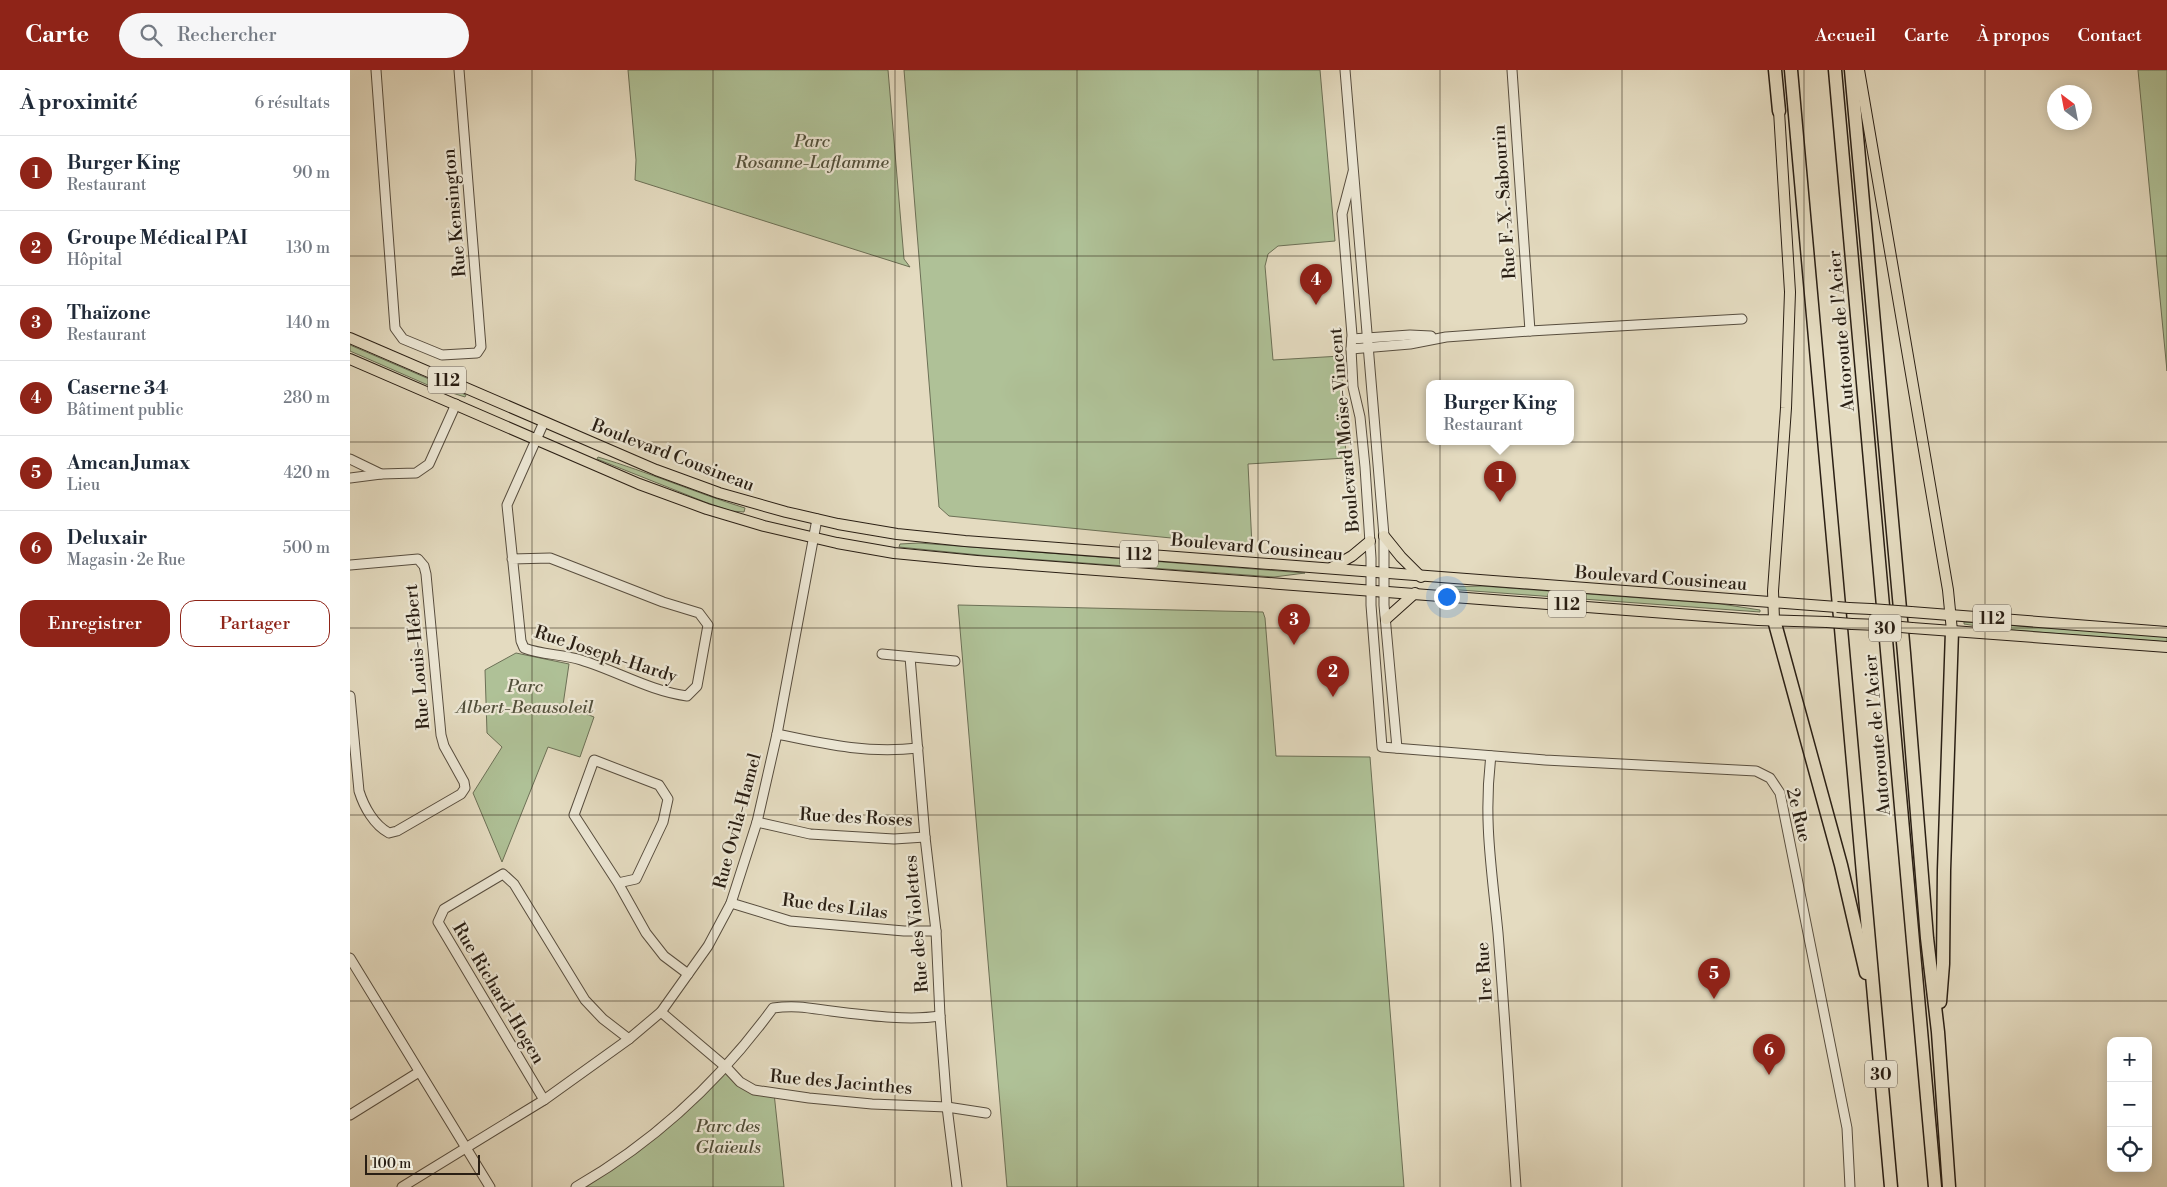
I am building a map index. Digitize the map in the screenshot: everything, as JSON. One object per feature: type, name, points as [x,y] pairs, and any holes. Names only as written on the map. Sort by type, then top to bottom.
[{"type":"highway","points":[[1775,70],[1779,111]]},
{"type":"highway","name":"Autoroute de l'Acier","points":[[1791,70],[1891,1187]]},
{"type":"highway","name":"Autoroute de l'Acier","points":[[1834,70],[1935,1187]]},
{"type":"highway","points":[[1851,70],[1938,1032],[1948,1187]]},
{"type":"highway","points":[[1774,620],[1839,856],[1877,1019]]},
{"type":"highway","points":[[1938,1032],[1943,964],[1944,870],[1952,631]]},
{"type":"main road","points":[[1859,70],[1952,615],[1952,631]]},
{"type":"main road","points":[[1774,620],[1773,602],[1786,408],[1790,292],[1779,111]]},
{"type":"main road","name":"Boulevard Cousineau","points":[[350,338],[696,485],[747,502],[817,520],[880,531],[946,539],[1331,568],[1421,577],[2167,632]]},
{"type":"main road","name":"Boulevard Cousineau","points":[[350,359],[678,499],[747,522],[814,539],[874,550],[941,558],[1774,620],[1827,622],[2167,647]]},
{"type":"main road","points":[[1384,536],[1421,577]]},
{"type":"main road","points":[[1331,568],[1352,556],[1370,541]]},
{"type":"main road","points":[[1386,619],[1415,593]]},
{"type":"street","name":"Rue Kensington","points":[[376,70],[396,331],[403,339],[442,355],[479,352],[481,344],[458,70]]},
{"type":"street","name":"Boulevard Moïse-Vincent","points":[[1345,70],[1384,536],[1384,591],[1397,748]]},
{"type":"street","name":"Rue F.-X.-Sabourin","points":[[1512,70],[1530,331]]},
{"type":"street","points":[[1769,70],[1779,111]]},
{"type":"street","name":"Boulevard Moïse-Vincent","points":[[1353,172],[1342,210],[1352,339],[1350,348],[1353,387],[1360,417],[1370,541],[1371,590],[1382,747]]},
{"type":"street","points":[[1350,348],[1368,342],[1410,335],[1446,337],[1742,319]]},
{"type":"street","points":[[1352,339],[1368,342]]},
{"type":"street","points":[[350,478],[381,474],[416,473],[429,464],[456,404]]},
{"type":"street","name":"Rue Joseph-Hardy","points":[[512,559],[550,558],[663,602],[699,613],[708,625],[697,686],[687,696],[665,693],[621,673],[579,659],[524,648],[521,641],[512,559],[507,505],[544,422]]},
{"type":"street","points":[[350,458],[381,474]]},
{"type":"street","name":"Rue Ovila-Hamel","points":[[402,1187],[544,1100],[629,1039],[662,1012],[708,946],[731,903],[757,822],[777,734],[817,520]]},
{"type":"street","name":"Rue Louis-Hébert","points":[[350,565],[418,559],[424,566],[440,735],[464,782],[465,788],[461,794],[397,831],[389,833],[380,828],[362,801],[358,791],[350,696]]},
{"type":"street","points":[[882,654],[955,661]]},
{"type":"street","name":"Rue des Violettes","points":[[910,657],[924,837],[936,931],[940,1016],[957,1187]]},
{"type":"street","points":[[777,734],[847,749],[895,751],[918,748]]},
{"type":"street","name":"2e Rue","points":[[1382,747],[1491,756],[1756,771],[1770,778],[1780,793],[1847,1128],[1850,1187]]},
{"type":"street","name":"1re Rue","points":[[1491,756],[1486,803],[1487,832],[1498,933],[1516,1187]]},
{"type":"street","points":[[618,882],[636,879],[663,822],[668,799],[659,785],[594,760],[574,815],[618,882],[646,933],[664,956],[688,974]]},
{"type":"street","name":"Rue des Roses","points":[[757,822],[810,834],[894,838],[924,837]]},
{"type":"street","name":"Rue Richard-Hogen","points":[[544,1100],[438,922],[444,909],[503,874],[514,884],[585,1000],[603,1019],[629,1039]]},
{"type":"street","name":"Rue des Lilas","points":[[731,903],[790,921],[904,931],[936,931]]},
{"type":"street","points":[[350,958],[490,1187]]},
{"type":"street","points":[[576,1187],[602,1172],[672,1120],[726,1068],[773,1008],[793,1005],[832,1011],[923,1019],[940,1016]]},
{"type":"street","name":"Rue des Jacinthes","points":[[662,1012],[740,1082],[754,1090],[872,1104],[948,1107],[986,1112]]},
{"type":"street","points":[[350,1115],[419,1072]]},
{"type":"green space","name":"Parc Rosanne-Laflamme","points":[[628,70],[888,70],[904,259],[910,267],[635,180],[636,160]]},
{"type":"green space","points":[[904,70],[1320,70],[1335,241],[1278,246],[1268,254],[1265,266],[1273,360],[1341,356],[1346,458],[1248,464],[1252,546],[949,516],[939,507]]},
{"type":"green space","points":[[2138,70],[2167,70],[2167,371]]},
{"type":"green space","points":[[350,345],[466,395],[465,397],[430,386],[350,351]]},
{"type":"green space","points":[[598,457],[745,508],[744,512],[731,511],[705,502],[597,459]]},
{"type":"green space","points":[[919,543],[1305,573],[1274,577],[989,556],[899,547],[900,544]]},
{"type":"green space","points":[[1482,586],[1721,604],[1760,610],[1760,612],[1446,589],[1447,587]]},
{"type":"green space","points":[[958,605],[1263,612],[1276,756],[1370,757],[1404,1187],[1007,1187]]},
{"type":"green space","points":[[1964,622],[2167,636],[2167,642],[1997,629],[1964,624]]},
{"type":"green space","name":"Parc Albert-Beausoleil","points":[[516,653],[569,664],[563,705],[594,717],[580,757],[548,747],[502,862],[473,793],[502,747],[487,733],[485,670]]},
{"type":"green space","name":"Parc des Glaïeuls","points":[[727,1068],[740,1082],[774,1093],[784,1187],[577,1187],[602,1172]]},
{"type":"place","name":"Caserne 34","points":[[1316,305]]},
{"type":"place","name":"Burger King","points":[[1500,502]]},
{"type":"place","name":"Thaïzone","points":[[1294,645]]},
{"type":"place","name":"Groupe Médical PAI","points":[[1333,697]]},
{"type":"place","name":"Amcan Jumax","points":[[1714,999]]},
{"type":"place","name":"Deluxair","points":[[1769,1075]]}]
